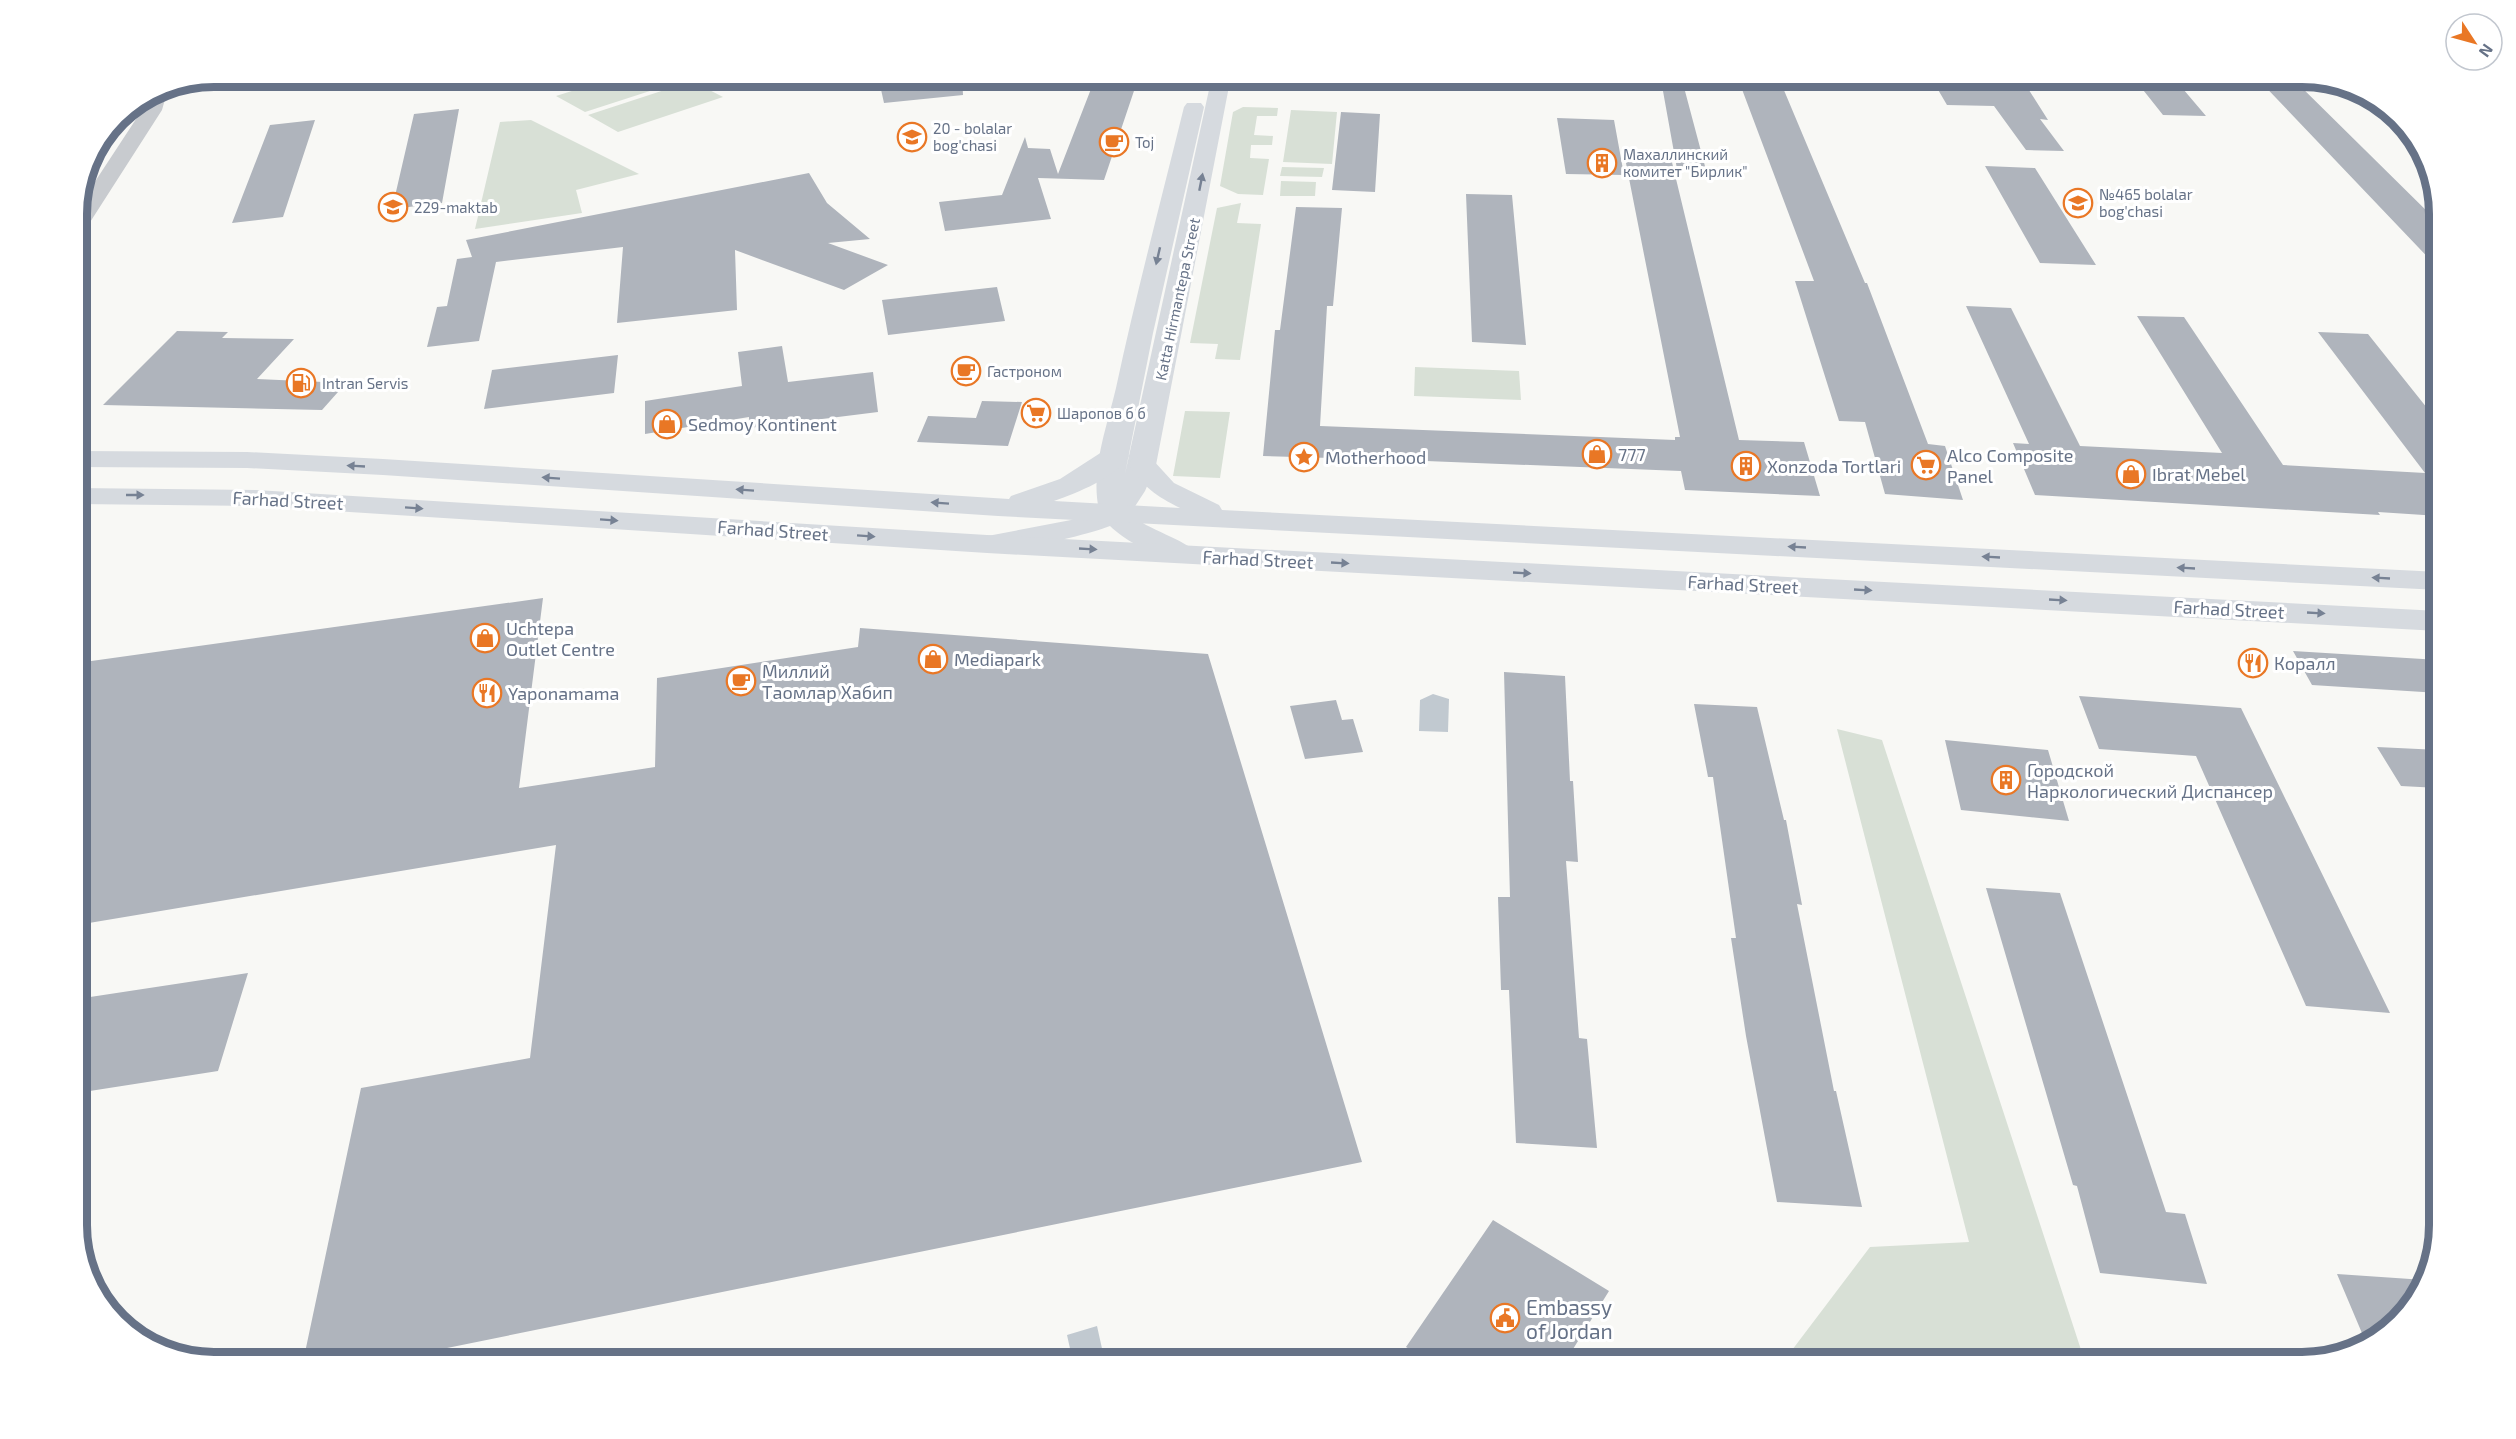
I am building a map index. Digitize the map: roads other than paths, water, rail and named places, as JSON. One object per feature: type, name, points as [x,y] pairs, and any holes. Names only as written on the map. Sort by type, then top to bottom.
[{"type":"main road","name":"Katta Hirmаntepa Street","points":[[1114,513],[1111,492],[1115,456],[1137,344],[1198,87]]},
{"type":"main road","name":"Katta Hirmаntepa Street","points":[[987,544],[1095,523],[1114,513],[1131,493],[1142,465],[1220,87]]},
{"type":"main road","points":[[998,507],[1036,499],[1073,484],[1099,469],[1115,456]]},
{"type":"main road","name":"Farhad Street","points":[[87,459],[247,460],[383,467],[998,507],[2429,580]]},
{"type":"main road","points":[[1142,465],[1173,495],[1227,519]]},
{"type":"main road","name":"Farhad Street","points":[[87,496],[256,498],[987,544],[2429,620]]},
{"type":"main road","points":[[1114,513],[1126,526],[1182,554]]},
{"type":"street","points":[[87,210],[155,102]]},
{"type":"place","name":"20 - bolalar bog'chasi","points":[[912,137]]},
{"type":"place","name":"Toj","points":[[1114,142]]},
{"type":"place","name":"Махаллинский комитет \"Бирлик\"","points":[[1602,163]]},
{"type":"place","name":"№465 bolalar bog'chasi","points":[[2078,203]]},
{"type":"place","name":"229-maktab","points":[[393,207]]},
{"type":"place","name":"Гастроном","points":[[966,371]]},
{"type":"place","name":"Intran Servis","points":[[301,383]]},
{"type":"place","name":"Шаропов б б","points":[[1036,413]]},
{"type":"place","name":"Sedmoy Kontinent","points":[[667,424]]},
{"type":"place","name":"777","points":[[1597,454]]},
{"type":"place","name":"Motherhood","points":[[1304,457]]},
{"type":"place","name":"Alco Composite Panel","points":[[1926,465]]},
{"type":"place","name":"Xonzoda Tortlari","points":[[1746,466]]},
{"type":"place","name":"Ibrat Mebel","points":[[2131,474]]},
{"type":"place","name":"Uchtepa Outlet Centre","points":[[485,638]]},
{"type":"place","name":"Mediapark","points":[[933,659]]},
{"type":"place","name":"Коралл","points":[[2253,663]]},
{"type":"place","name":"Миллий Таомлар Хабип","points":[[741,681]]},
{"type":"place","name":"Yaponamama","points":[[487,693]]},
{"type":"place","name":"Городской Наркологический Диспансер","points":[[2006,780]]},
{"type":"place","name":"Embassy of Jordan","points":[[1505,1318]]}]
